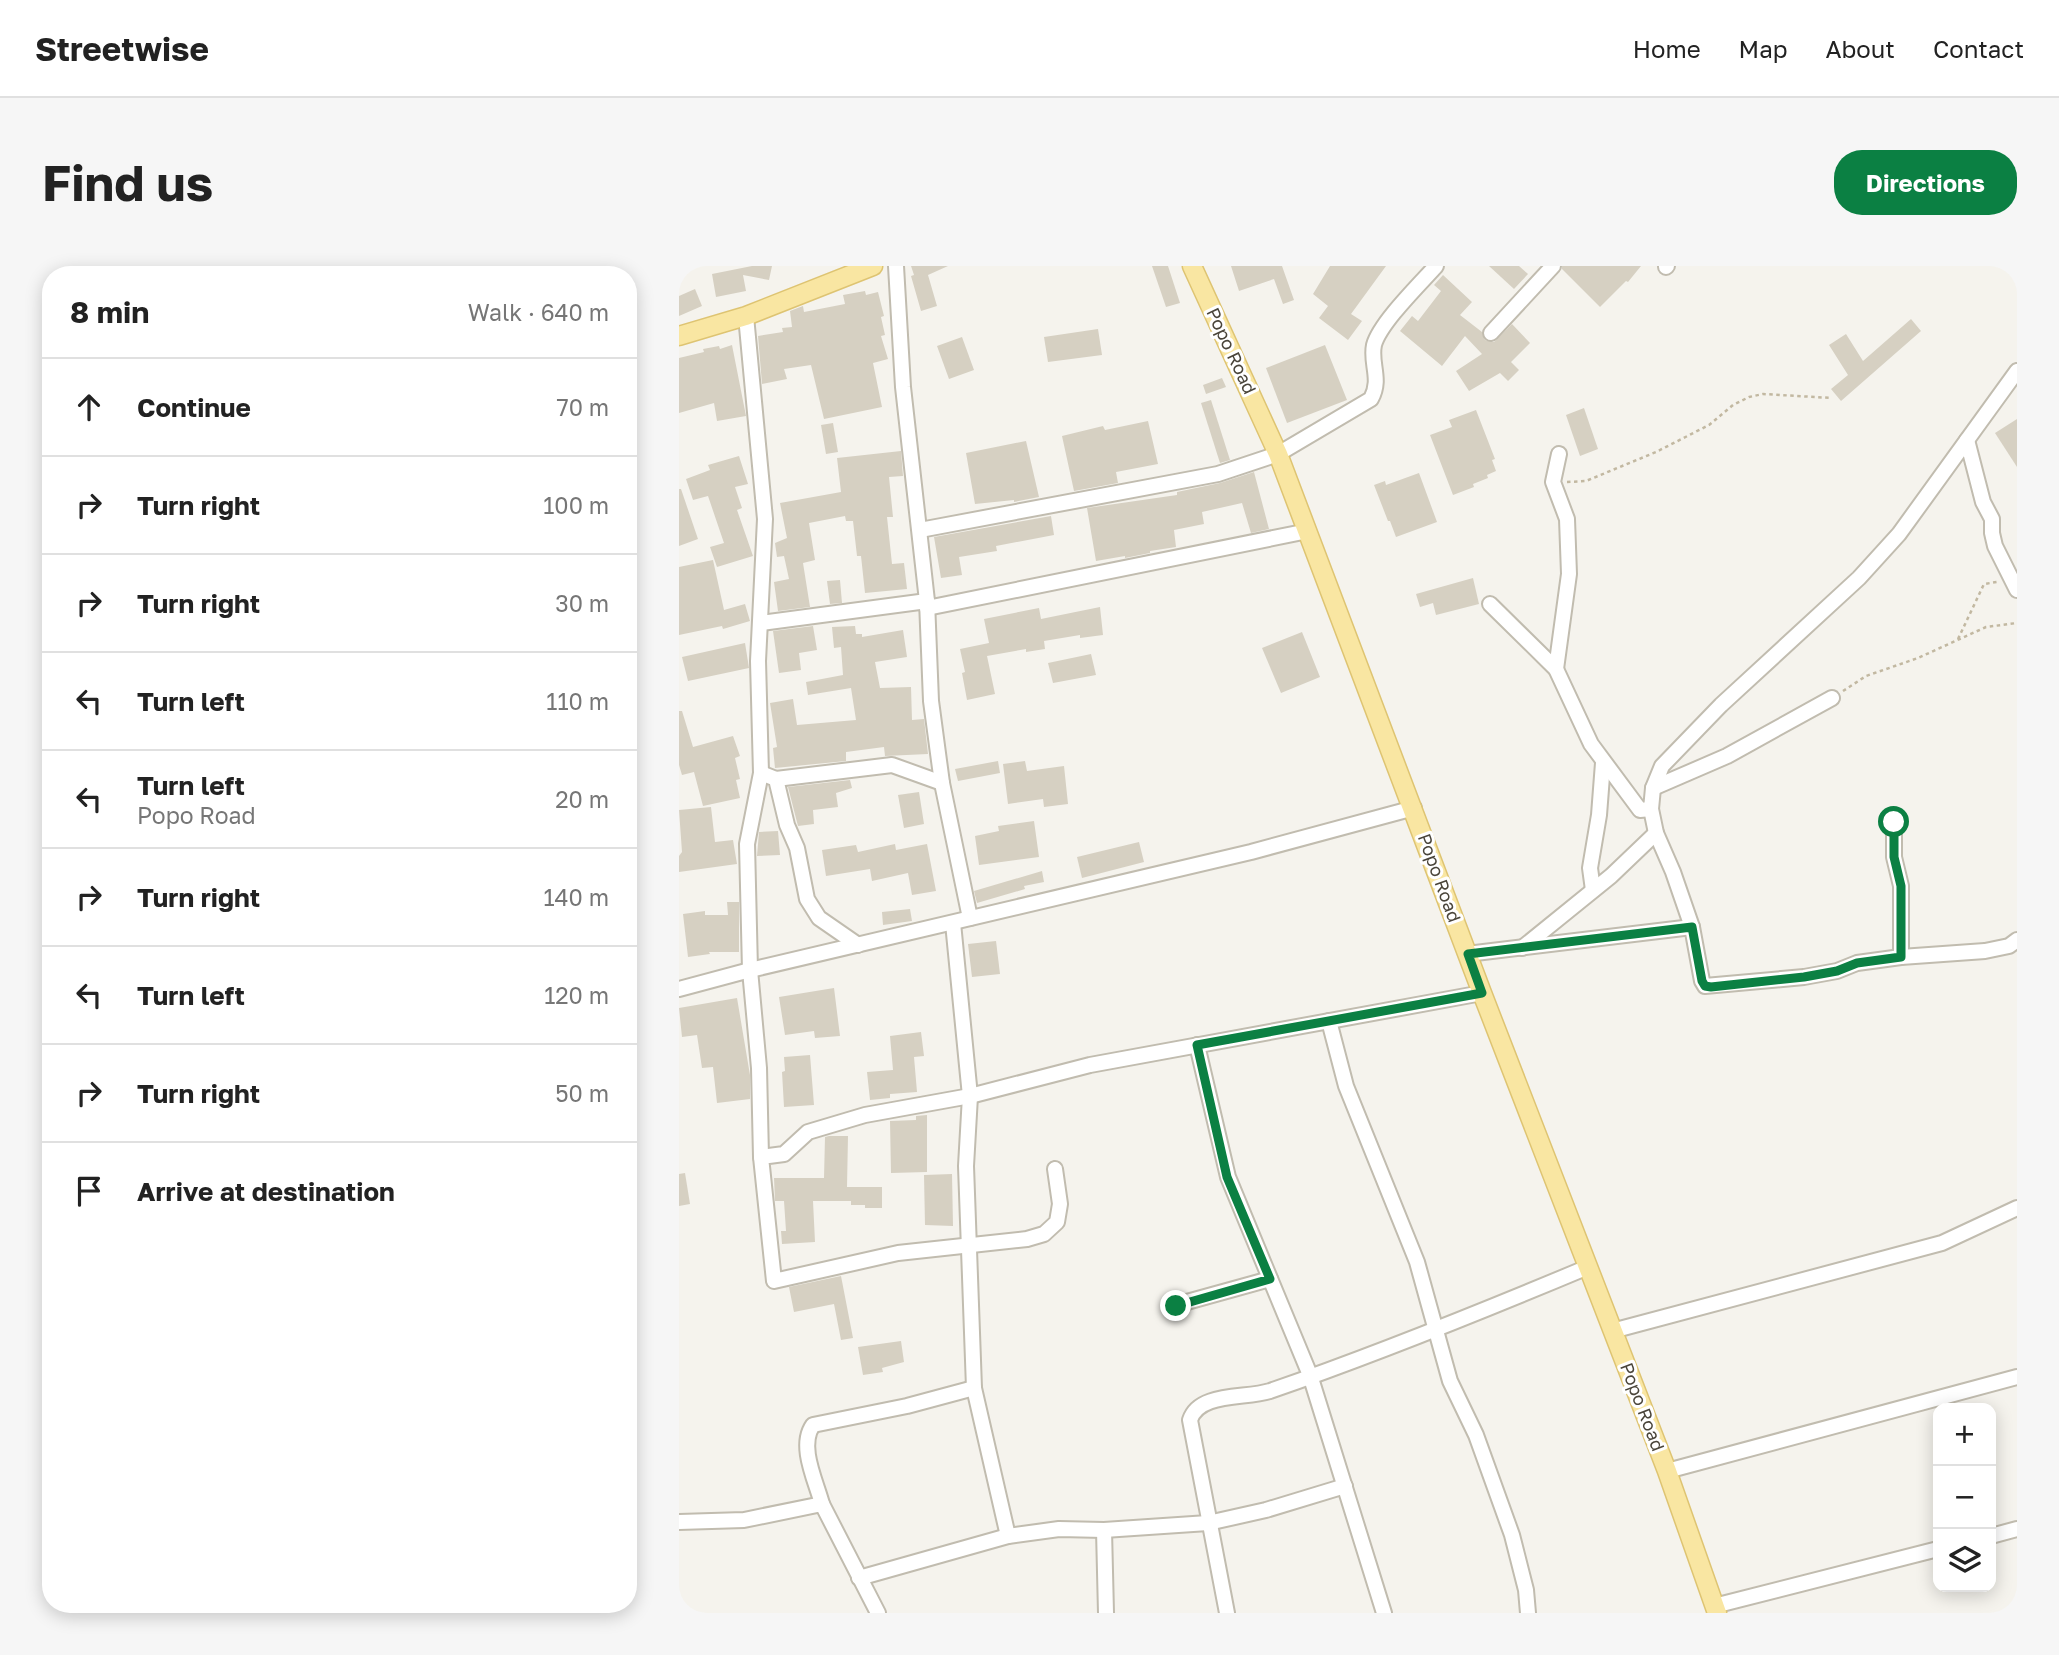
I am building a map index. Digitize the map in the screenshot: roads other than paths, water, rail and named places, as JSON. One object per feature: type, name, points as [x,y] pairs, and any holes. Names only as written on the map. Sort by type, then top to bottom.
[{"type":"main road","points":[[679,336],[746,316],[873,266]]},
{"type":"main road","name":"Popo Road","points":[[1192,266],[1278,454],[1308,531],[1482,993],[1667,1471],[1715,1609]]},
{"type":"street","points":[[897,266],[903,387],[927,605],[931,701],[942,783],[970,918]]},
{"type":"street","points":[[919,530],[1218,474],[1278,454],[1371,399],[1377,388],[1374,347],[1380,331],[1436,266]]},
{"type":"street","points":[[1491,333],[1553,266]]},
{"type":"street","points":[[746,316],[765,519],[758,661],[761,773],[747,844],[750,970],[759,1068],[761,1157],[774,1281],[898,1253],[1027,1239],[1044,1234],[1057,1222],[1060,1204],[1055,1169]]},
{"type":"street","points":[[2017,371],[1899,534],[1859,578],[1721,705],[1662,766],[1653,788],[1650,809],[1656,833],[1692,927],[1705,986],[1804,977],[1837,971],[1857,963],[1901,957],[1985,951],[2009,946],[2017,940]]},
{"type":"street","points":[[1967,440],[1983,502],[1992,519],[1991,533],[1995,547],[2015,585]]},
{"type":"street","points":[[1556,669],[1569,574],[1567,519],[1553,482],[1559,454]]},
{"type":"street","points":[[761,623],[927,605],[1308,531]]},
{"type":"street","points":[[1490,604],[1556,669],[1591,744],[1603,763],[1640,810],[1650,809]]},
{"type":"street","points":[[1653,788],[1727,756],[1832,698]]},
{"type":"street","points":[[1593,890],[1590,868],[1599,815],[1603,763]]},
{"type":"street","points":[[761,773],[776,779],[892,765],[942,783]]},
{"type":"street","points":[[776,779],[786,825],[797,848],[807,899],[819,918],[858,945]]},
{"type":"street","points":[[679,989],[1251,852],[1413,808]]},
{"type":"street","points":[[1894,822],[1894,857],[1901,886],[1901,957]]},
{"type":"street","points":[[1522,947],[1611,876],[1656,833]]},
{"type":"street","points":[[953,923],[970,1096],[966,1166],[974,1388],[1008,1536]]},
{"type":"street","points":[[1468,954],[1692,927]]},
{"type":"street","points":[[761,1157],[785,1154],[808,1132],[845,1120],[970,1096],[1090,1065],[1482,993]]},
{"type":"street","points":[[1329,1021],[1346,1086],[1417,1262],[1450,1381],[1476,1435],[1512,1535],[1528,1613]]},
{"type":"street","points":[[1197,1045],[1227,1177],[1310,1375],[1384,1613]]},
{"type":"street","points":[[1612,1331],[1942,1243],[2017,1208]]},
{"type":"street","points":[[1227,1613],[1190,1420],[1193,1411],[1212,1401],[1266,1392],[1436,1330],[1588,1268]]},
{"type":"street","points":[[1176,1306],[1270,1279]]},
{"type":"street","points":[[1667,1471],[2017,1377]]},
{"type":"street","points":[[877,1613],[822,1504],[806,1446],[808,1433],[813,1425],[907,1406],[974,1388]]},
{"type":"street","points":[[859,1578],[1008,1536],[1059,1529],[1104,1530],[1208,1523],[1266,1510],[1345,1486]]},
{"type":"street","points":[[679,1522],[744,1520],[822,1504]]},
{"type":"street","points":[[1996,1535],[2017,1529]]},
{"type":"street","points":[[1104,1530],[1107,1613]]},
{"type":"street","points":[[1715,1609],[1933,1550]]}]
